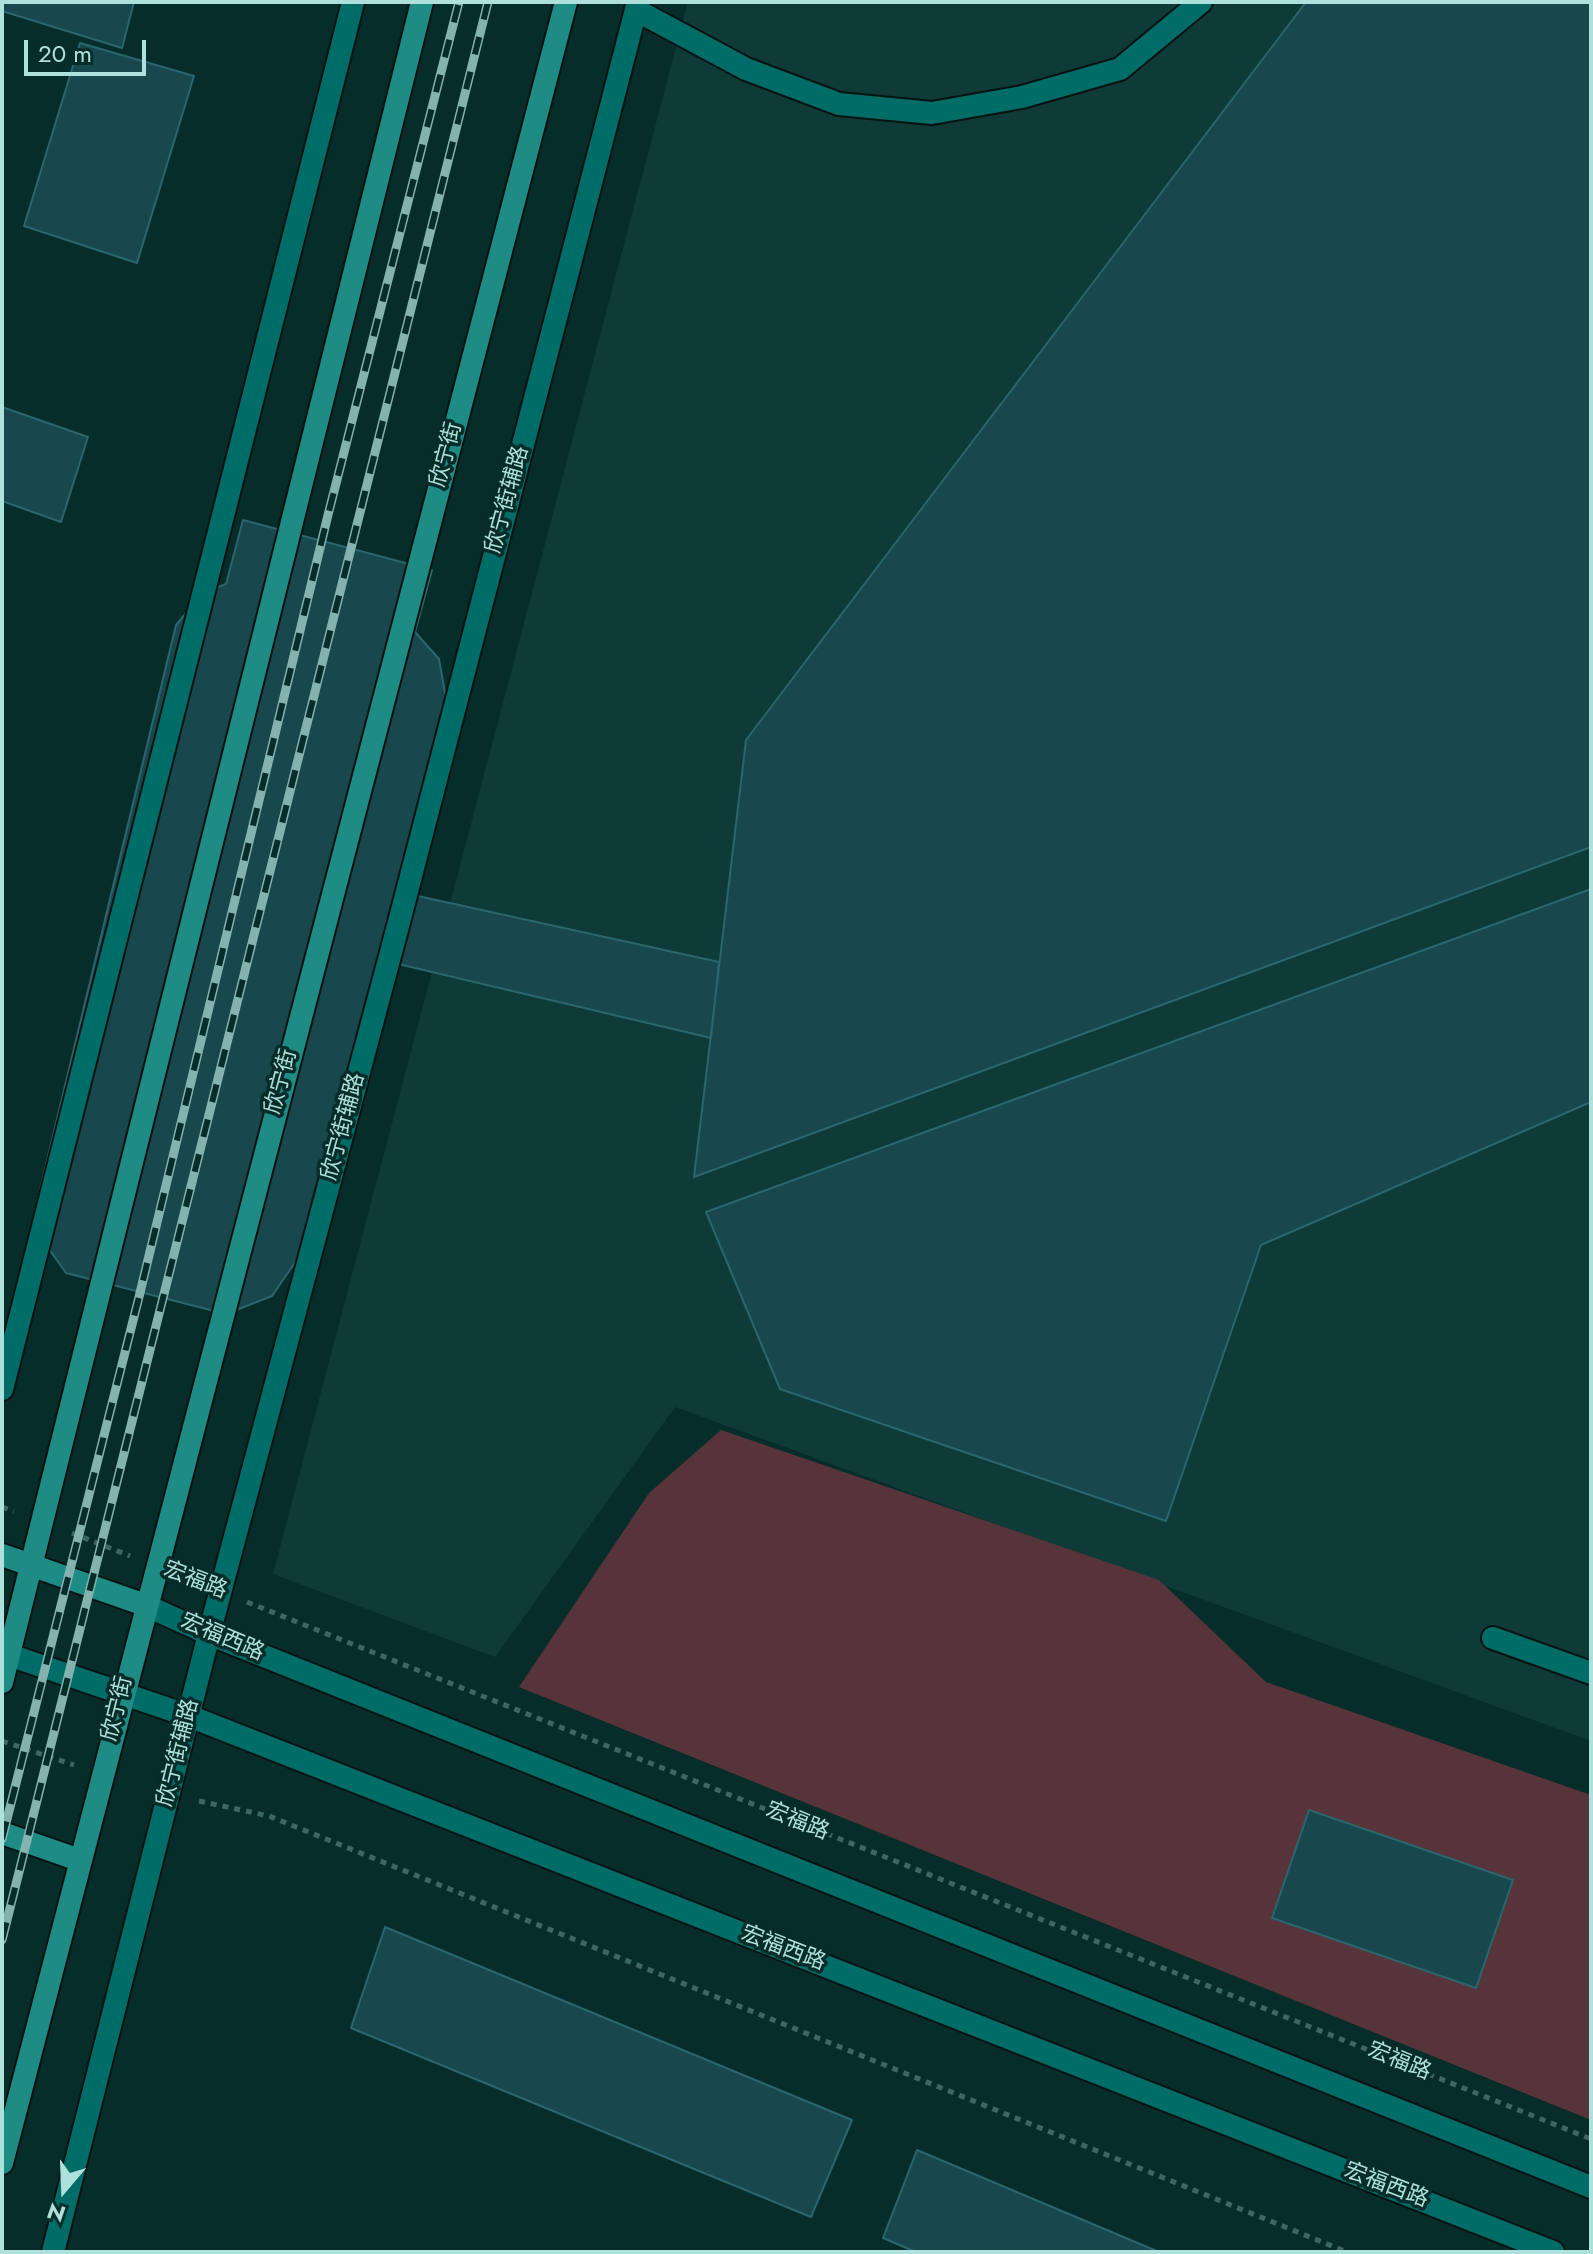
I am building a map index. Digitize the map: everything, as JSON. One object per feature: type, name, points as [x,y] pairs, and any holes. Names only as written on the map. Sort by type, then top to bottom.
[{"type":"main road","points":[[2,1682],[5,1654],[31,1565],[422,2]]},
{"type":"main road","name":"欣宁街","points":[[2,2163],[155,1566],[566,2]]},
{"type":"main road","name":"宏福路","points":[[2,1555],[145,1605]]},
{"type":"main road","points":[[2,1833],[79,1860]]},
{"type":"street","points":[[2,1389],[353,2]]},
{"type":"street","points":[[630,5],[746,69],[839,104],[932,113],[1022,97],[1120,69],[1201,2]]},
{"type":"street","name":"欣宁街辅路","points":[[53,2252],[209,1634],[630,5]]},
{"type":"street","name":"宏福西路","points":[[145,1605],[209,1634],[1591,2187]]},
{"type":"street","points":[[1493,1638],[1591,1673]]},
{"type":"street","name":"宏福西路","points":[[5,1654],[189,1716],[1553,2252]]},
{"type":"path","name":"宏福路","points":[[2,1507],[155,1566]]},
{"type":"path","name":"宏福路","points":[[221,1591],[1591,2139]]},
{"type":"path","points":[[169,1795],[269,1816],[1347,2252]]},
{"type":"shaded area","points":[[688,2],[1591,2],[1591,1741],[675,1407],[495,1657],[273,1574]]},
{"type":"shaded area","points":[[721,1430],[1159,1580],[1266,1682],[1591,1795],[1591,2120],[519,1687],[649,1493]]},
{"type":"building","points":[[2,2],[134,2],[122,48],[2,11]]},
{"type":"building","points":[[1306,2],[1591,2],[1591,847],[694,1177],[746,740]]},
{"type":"building","points":[[80,43],[194,76],[137,263],[24,226]]},
{"type":"building","points":[[2,407],[88,437],[61,522],[2,501]]},
{"type":"building","points":[[243,520],[432,570],[415,632],[439,659],[446,698],[298,1258],[272,1296],[226,1314],[66,1273],[44,1242],[37,1202],[176,625],[203,593],[226,584]]},
{"type":"building","points":[[1591,889],[1591,1102],[1261,1245],[1166,1521],[780,1389],[706,1212]]},
{"type":"building","points":[[395,891],[719,962],[711,1038],[377,959]]},
{"type":"building","points":[[1309,1810],[1513,1880],[1476,1988],[1272,1918]]},
{"type":"building","points":[[385,1927],[852,2120],[811,2217],[351,2028]]},
{"type":"building","points":[[917,2150],[1159,2252],[916,2252],[883,2238]]},
{"type":"railway","points":[[2,1839],[139,1297],[328,515],[459,2]]},
{"type":"railway","points":[[2,1940],[488,2]]}]
